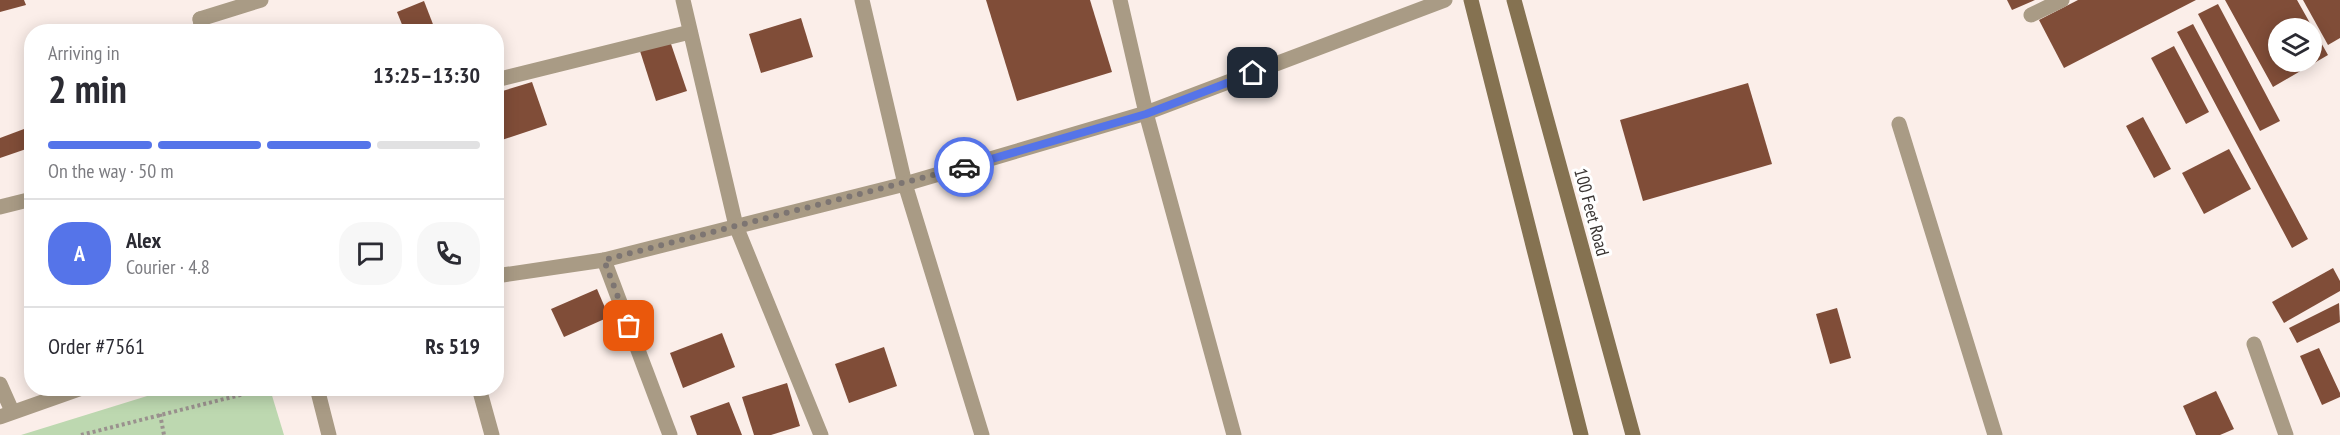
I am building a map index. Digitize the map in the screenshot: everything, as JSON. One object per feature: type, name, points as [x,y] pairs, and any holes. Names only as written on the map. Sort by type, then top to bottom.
[{"type":"main road","points":[[1471,0],[1581,435]]},
{"type":"main road","name":"100 Feet Road","points":[[1514,0],[1633,435]]},
{"type":"street","points":[[203,24],[261,0]]},
{"type":"street","points":[[683,0],[736,226],[820,435]]},
{"type":"street","points":[[862,0],[905,184],[982,435]]},
{"type":"street","points":[[1120,0],[1146,114],[1234,435]]},
{"type":"street","points":[[504,275],[604,260],[905,184],[1146,114],[1445,0]]},
{"type":"street","points":[[2031,15],[2062,0]]},
{"type":"street","points":[[504,78],[690,32]]},
{"type":"street","points":[[1899,124],[1995,435]]},
{"type":"street","points":[[0,207],[24,201]]},
{"type":"street","points":[[604,260],[670,435]]},
{"type":"street","points":[[2254,344],[2286,435]]},
{"type":"street","points":[[0,384],[6,414],[59,396]]},
{"type":"street","points":[[319,396],[329,435]]},
{"type":"street","points":[[480,396],[492,435]]},
{"type":"path","points":[[81,435],[235,396]]},
{"type":"path","points":[[160,414],[164,435]]},
{"type":"green space","points":[[147,396],[272,396],[284,435],[21,435]]},
{"type":"building","points":[[0,0],[24,0],[26,5],[0,12]]},
{"type":"building","points":[[986,0],[1090,0],[1112,72],[1017,101]]},
{"type":"building","points":[[2007,0],[2035,0],[2012,10]]},
{"type":"building","points":[[2078,0],[2196,0],[2064,68],[2039,20]]},
{"type":"building","points":[[2225,0],[2297,0],[2307,18],[2268,18],[2268,72],[2299,72],[2273,87]]},
{"type":"building","points":[[2303,0],[2340,0],[2340,38],[2328,45],[2322,34],[2322,18],[2313,18]]},
{"type":"building","points":[[424,1],[433,24],[402,24],[397,12]]},
{"type":"building","points":[[2218,4],[2280,121],[2260,131],[2198,14]]},
{"type":"building","points":[[801,18],[813,57],[761,73],[749,34]]},
{"type":"building","points":[[2193,24],[2308,239],[2292,248],[2177,32]]},
{"type":"building","points":[[670,41],[687,91],[656,101],[640,51]]},
{"type":"building","points":[[2322,44],[2328,55],[2322,58]]},
{"type":"building","points":[[2174,46],[2209,112],[2186,124],[2151,58]]},
{"type":"building","points":[[532,82],[547,125],[504,139],[504,91]]},
{"type":"building","points":[[1748,83],[1772,164],[1643,201],[1620,120]]},
{"type":"building","points":[[2143,117],[2171,169],[2154,178],[2126,126]]},
{"type":"building","points":[[24,129],[24,150],[0,158],[0,138]]},
{"type":"building","points":[[2229,149],[2251,189],[2204,214],[2182,173]]},
{"type":"building","points":[[2333,268],[2340,281],[2340,291],[2284,323],[2272,302]]},
{"type":"building","points":[[597,289],[609,317],[564,337],[551,309]]},
{"type":"building","points":[[2339,303],[2340,322],[2297,343],[2289,328]]},
{"type":"building","points":[[1837,308],[1851,358],[1830,364],[1816,314]]},
{"type":"building","points":[[722,333],[735,367],[683,388],[670,353]]},
{"type":"building","points":[[884,347],[897,386],[849,403],[835,364]]},
{"type":"building","points":[[2319,348],[2340,393],[2340,397],[2322,405],[2300,356]]},
{"type":"building","points":[[787,383],[800,426],[771,435],[754,435],[742,397]]},
{"type":"building","points":[[2216,391],[2234,429],[2220,435],[2196,435],[2183,406]]},
{"type":"building","points":[[729,402],[742,435],[697,435],[690,416]]},
{"type":"way so far","points":[[629,326],[604,260],[964,167]]},
{"type":"route","points":[[964,167],[1146,114],[1253,73]]}]
